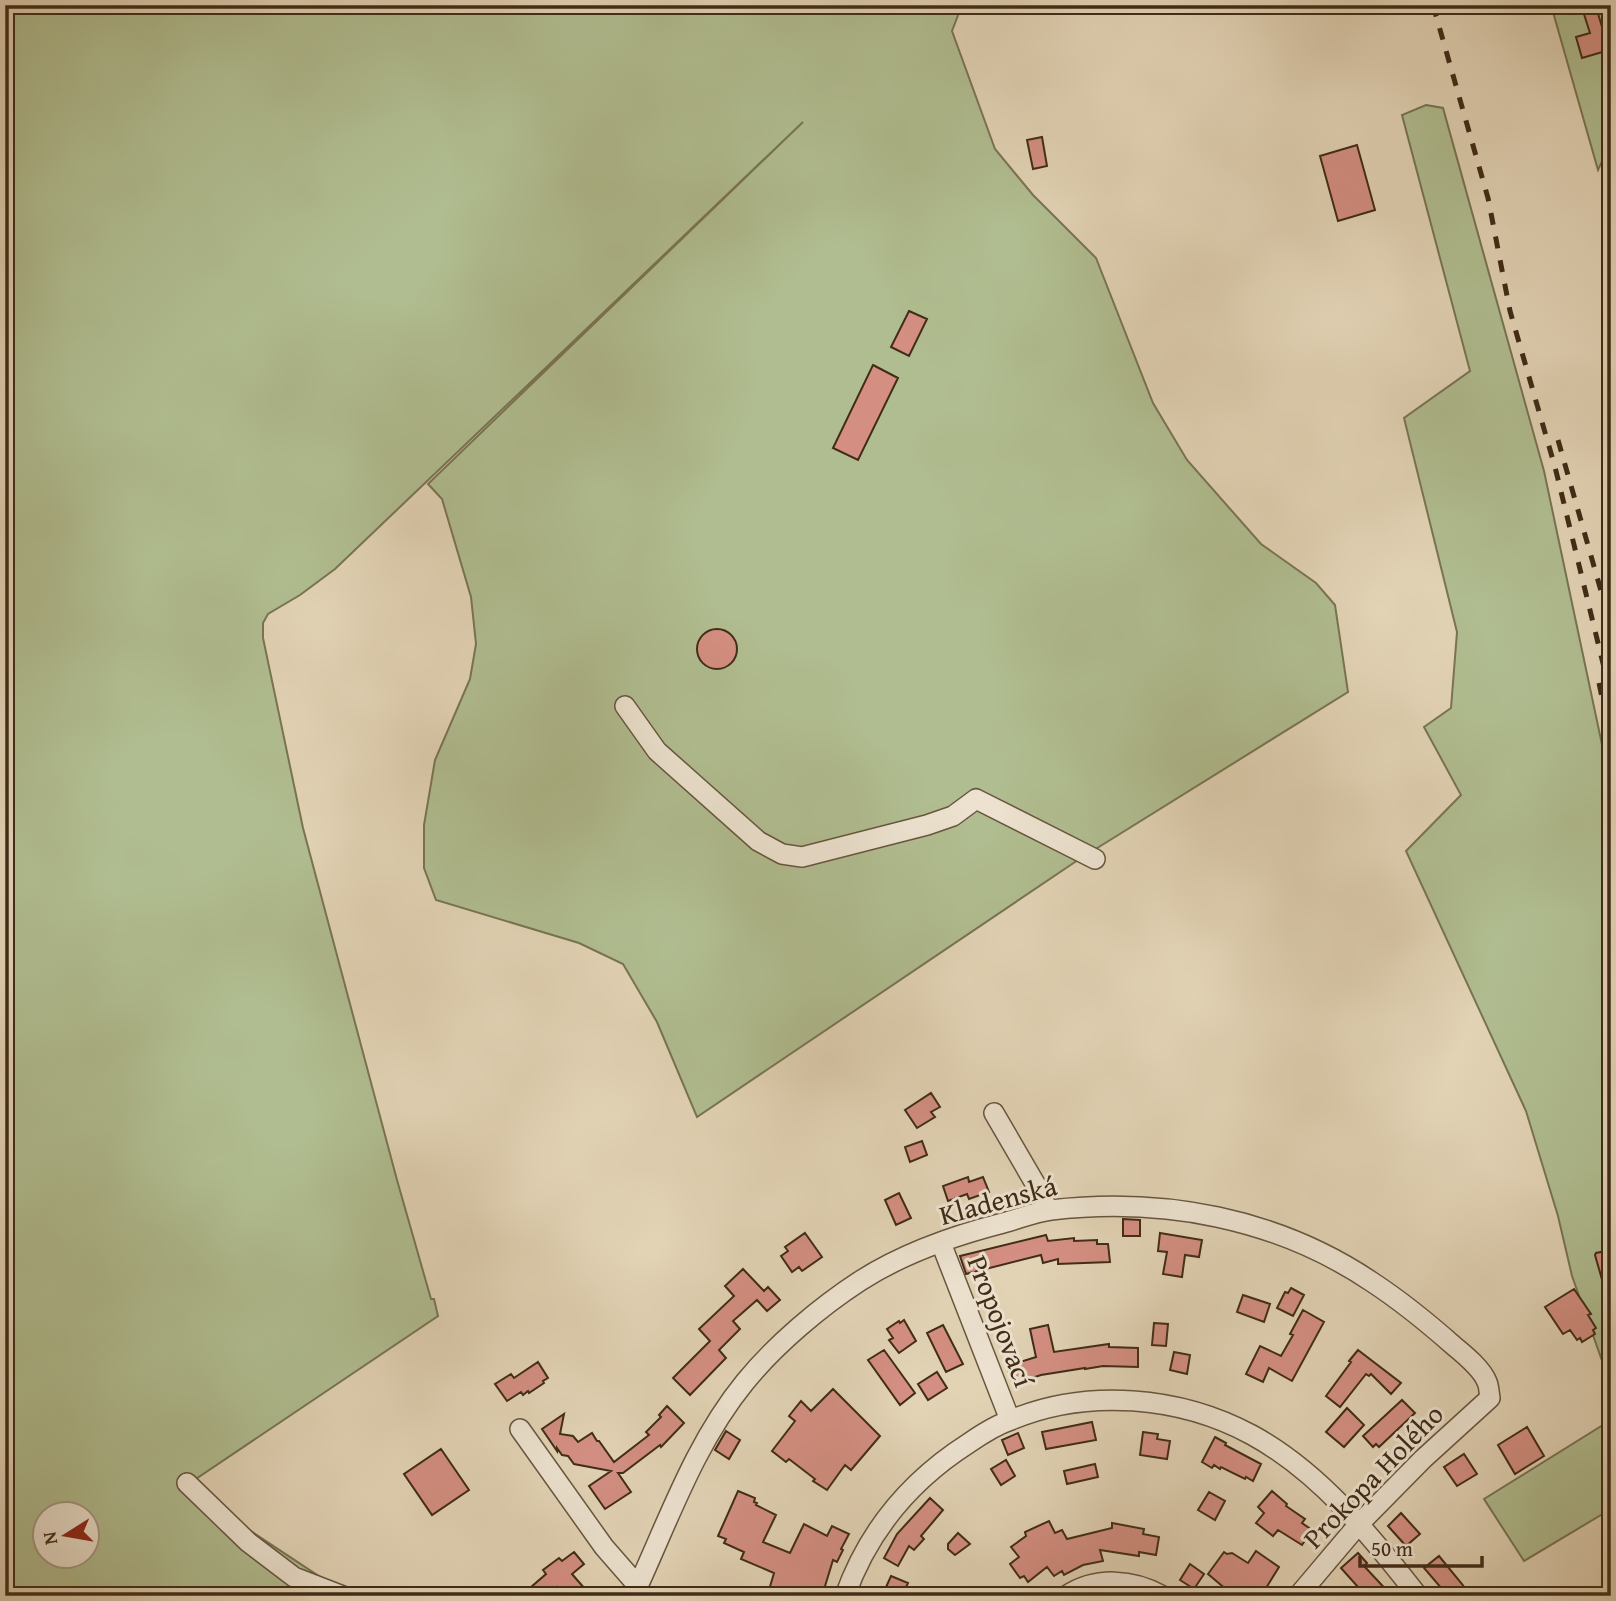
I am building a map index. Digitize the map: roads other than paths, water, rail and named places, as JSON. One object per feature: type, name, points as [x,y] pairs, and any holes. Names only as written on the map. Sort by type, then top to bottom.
[{"type":"street","points":[[625,706],[657,751],[758,841],[782,854],[802,857],[927,825],[953,816],[976,799],[1095,859]]},
{"type":"street","points":[[994,1113],[1048,1210]]},
{"type":"street","name":"Kladenská","points":[[635,1593],[702,1445],[744,1383],[780,1343],[861,1280],[908,1256],[974,1230],[1048,1210],[1093,1207],[1169,1209],[1218,1216],[1265,1228],[1292,1239],[1344,1264],[1403,1303],[1472,1362],[1487,1381],[1490,1398]]},
{"type":"street","name":"Propojovací","points":[[941,1243],[1010,1420]]},
{"type":"street","name":"Prokopa Holého","points":[[1298,1596],[1359,1525],[1423,1459],[1490,1398]]},
{"type":"street","points":[[845,1596],[869,1542],[887,1516],[932,1469],[955,1452],[1010,1420],[1062,1405],[1120,1400],[1148,1402],[1199,1413],[1227,1423],[1279,1451],[1302,1469],[1359,1525],[1419,1596]]},
{"type":"street","points":[[520,1429],[635,1593]]},
{"type":"street","points":[[187,1483],[248,1542],[294,1577],[343,1596]]},
{"type":"street","points":[[1066,1596],[1077,1589],[1105,1582],[1141,1586],[1163,1596]]},
{"type":"railway","points":[[1433,5],[1488,198],[1510,311],[1555,467],[1611,696]]},
{"type":"railway","points":[[1558,440],[1611,626]]},
{"type":"railway","points":[[1599,683],[1611,742]]}]
